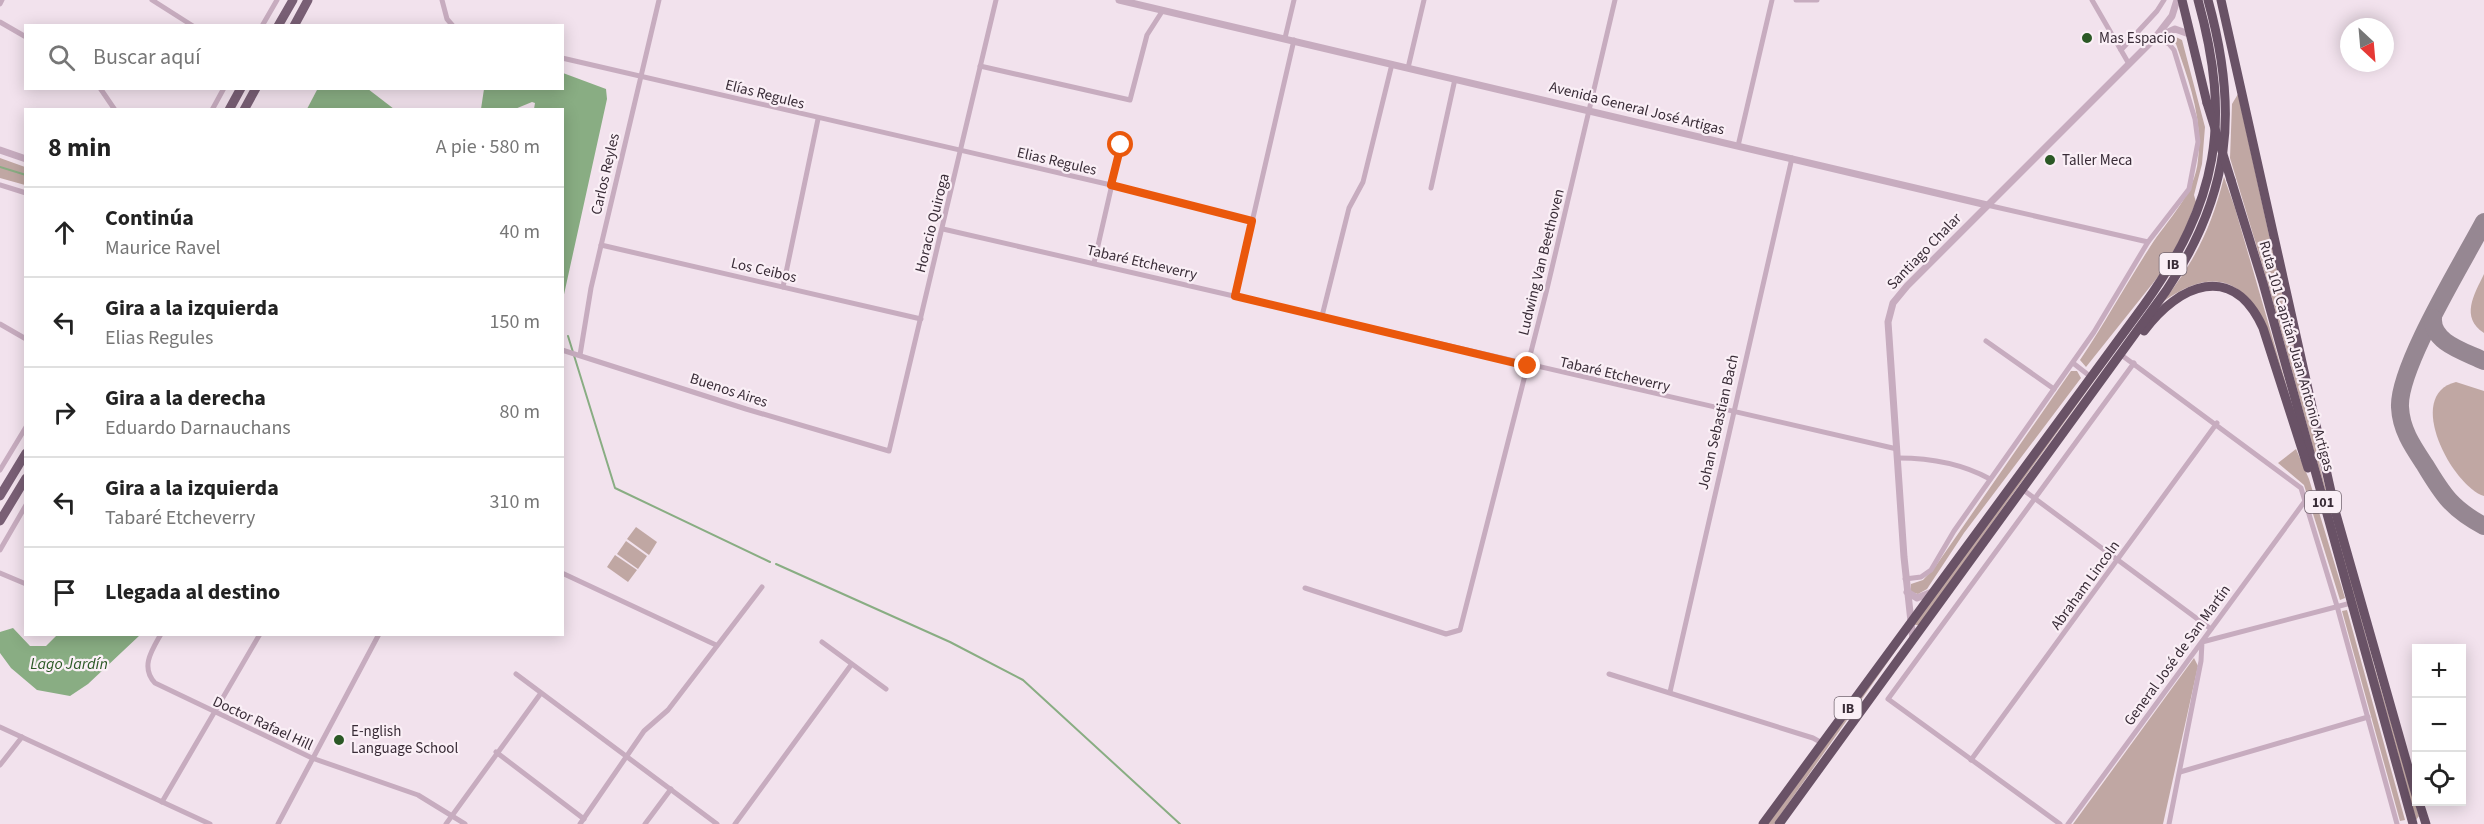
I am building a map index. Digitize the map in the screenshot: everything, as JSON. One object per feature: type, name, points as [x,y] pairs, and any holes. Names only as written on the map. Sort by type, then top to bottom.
[{"type":"highway","name":"Ruta 101 Capitán Juan Antonio Artigas","points":[[2182,0],[2207,103],[2263,283],[2412,824]]},
{"type":"highway","name":"IB","points":[[1763,824],[2174,262],[2195,221],[2213,155],[2217,108],[2209,45],[2198,0]]},
{"type":"highway","name":"IB","points":[[1779,824],[2122,352],[2191,251],[2216,189],[2224,141],[2226,105],[2223,68],[2208,0]]},
{"type":"highway","name":"Ruta 101 Capitán Juan Antonio Artigas","points":[[2221,0],[2328,481],[2412,781]]},
{"type":"highway","points":[[2122,352],[2132,346],[2162,311],[2184,293],[2200,288],[2219,287],[2248,303],[2263,328],[2278,381],[2340,567]]},
{"type":"highway","points":[[2421,806],[2426,824]]},
{"type":"main road","points":[[279,24],[293,0]]},
{"type":"main road","points":[[295,24],[308,0]]},
{"type":"main road","points":[[230,108],[240,90]]},
{"type":"main road","points":[[245,108],[255,90]]},
{"type":"main road","points":[[0,496],[24,456]]},
{"type":"main road","points":[[0,521],[24,481]]},
{"type":"street","points":[[152,0],[190,24]]},
{"type":"street","points":[[262,24],[277,0]]},
{"type":"street","points":[[442,0],[447,19],[451,24]]},
{"type":"street","name":"Carlos Reyles","points":[[576,354],[659,0]]},
{"type":"street","name":"Horacio Quiroga","points":[[890,451],[996,0]]},
{"type":"street","name":"Avenida General José Artigas","points":[[1119,0],[1152,4],[1163,10],[2148,242]]},
{"type":"street","points":[[1285,38],[1294,0]]},
{"type":"street","points":[[1408,68],[1424,0]]},
{"type":"street","name":"Ludwing Van Beethoven","points":[[1305,588],[1446,634],[1457,633],[1462,625],[1528,366],[1616,0]]},
{"type":"street","points":[[1738,146],[1772,0]]},
{"type":"street","points":[[1796,0],[1817,0]]},
{"type":"street","points":[[2092,0],[2128,64]]},
{"type":"street","points":[[2121,51],[2164,0]]},
{"type":"street","name":"Santiago Chalar","points":[[1913,640],[1905,579],[1888,322],[1890,309],[1897,297],[2155,38],[2172,16],[2177,0]]},
{"type":"street","points":[[980,66],[1130,100],[1147,35],[1163,10]]},
{"type":"street","points":[[0,22],[24,36]]},
{"type":"street","points":[[2155,38],[2175,29],[2189,34]]},
{"type":"street","points":[[1905,579],[1921,577],[1931,570],[1990,479],[2073,363],[2148,242],[2189,189],[2198,142],[2194,119],[2174,50],[2169,44],[2155,38]]},
{"type":"street","points":[[1235,296],[1294,40]]},
{"type":"street","name":"Elías Regules","points":[[564,58],[962,152]]},
{"type":"street","points":[[1322,316],[1349,208],[1363,182],[1392,64]]},
{"type":"street","points":[[1431,188],[1455,79]]},
{"type":"street","points":[[101,90],[114,108]]},
{"type":"street","points":[[213,108],[223,90]]},
{"type":"street","points":[[783,287],[818,119]]},
{"type":"street","points":[[1094,263],[1121,145]]},
{"type":"street","points":[[0,150],[24,158]]},
{"type":"street","name":"Elias Regules","points":[[962,152],[1111,185],[1252,221]]},
{"type":"street","name":"Johan Sebastian Bach","points":[[1670,692],[1792,158]]},
{"type":"street","points":[[0,185],[24,192]]},
{"type":"street","name":"Tabaré Etcheverry","points":[[943,229],[1732,413],[1898,449]]},
{"type":"street","name":"Los Ceibos","points":[[601,245],[921,319]]},
{"type":"street","points":[[0,324],[24,338]]},
{"type":"street","points":[[1986,341],[2054,389]]},
{"type":"street","name":"Buenos Aires","points":[[564,351],[746,409],[890,451]]},
{"type":"street","points":[[2122,352],[2301,488],[2337,606],[2397,824]]},
{"type":"street","points":[[2073,363],[2091,377]]},
{"type":"street","points":[[2060,824],[1888,699],[2033,497],[2134,363]]},
{"type":"street","name":"Abraham Lincoln","points":[[1971,760],[2217,423]]},
{"type":"street","points":[[0,470],[3,458],[24,430]]},
{"type":"street","points":[[1898,458],[1920,458],[1952,463],[1990,479]]},
{"type":"street","points":[[2022,489],[2211,629]]},
{"type":"street","name":"General José de San Martín","points":[[2068,824],[2305,501]]},
{"type":"street","points":[[0,550],[24,509]]},
{"type":"street","points":[[0,573],[24,583]]},
{"type":"street","points":[[564,574],[716,645]]},
{"type":"street","points":[[496,752],[582,821],[644,731],[671,705],[762,586]]},
{"type":"street","points":[[1907,592],[1917,598],[1932,592]]},
{"type":"street","points":[[2169,824],[2201,661],[2202,642],[2219,640],[2351,603]]},
{"type":"street","name":"Doctor Rafael Hill","points":[[160,636],[147,665],[155,683],[214,714],[312,758],[418,795],[465,824]]},
{"type":"street","points":[[162,802],[259,636]]},
{"type":"street","points":[[278,824],[378,636]]},
{"type":"street","points":[[822,642],[886,689]]},
{"type":"street","points":[[735,824],[851,664]]},
{"type":"street","points":[[516,674],[717,824]]},
{"type":"street","points":[[1609,674],[1822,743]]},
{"type":"street","points":[[446,824],[451,814],[541,693]]},
{"type":"street","points":[[2180,772],[2368,717]]},
{"type":"street","points":[[0,727],[210,824]]},
{"type":"street","points":[[0,765],[22,737]]},
{"type":"street","points":[[645,824],[671,789]]},
{"type":"shaded area","points":[[2172,35],[2182,40],[2205,127],[2202,164],[2194,195],[2196,202],[2183,234],[2161,273],[2086,367],[2080,360],[2150,247],[2180,206],[2196,172],[2199,145],[2197,115],[2176,44],[2165,37]]},
{"type":"shaded area","points":[[2238,94],[2322,475],[2375,669],[2412,793],[2412,806],[2268,284],[2230,158],[2232,104]]},
{"type":"shaded area","points":[[0,158],[24,167],[24,185],[0,178]]},
{"type":"shaded area","points":[[2224,177],[2292,405],[2266,328],[2254,306],[2239,290],[2219,282],[2194,285],[2164,301],[2194,257],[2214,212]]},
{"type":"shaded area","points":[[2484,274],[2484,333],[2472,320],[2471,305]]},
{"type":"shaded area","points":[[2144,311],[1919,625],[1915,625],[1915,623]]},
{"type":"shaded area","points":[[2071,371],[2077,371],[2081,378],[1964,533],[1927,589],[1918,594],[1911,592],[1911,584],[1923,580],[1935,567]]},
{"type":"shaded area","points":[[2456,382],[2484,391],[2484,496],[2472,489],[2459,476],[2438,440],[2433,421],[2434,404],[2441,390]]},
{"type":"shaded area","points":[[2296,449],[2309,479],[2345,598],[2340,600],[2304,485],[2278,463]]},
{"type":"shaded area","points":[[636,527],[657,542],[649,555],[627,539]]},
{"type":"shaded area","points":[[626,541],[647,556],[638,569],[617,554]]},
{"type":"shaded area","points":[[615,555],[637,570],[628,582],[607,567]]},
{"type":"shaded area","points":[[2347,610],[2405,820],[2400,821],[2342,611]]},
{"type":"shaded area","points":[[1906,636],[1774,824],[1768,824]]},
{"type":"shaded area","points":[[2194,658],[2198,666],[2163,824],[2073,824]]},
{"type":"shaded area","points":[[2412,806],[2416,806],[2419,816],[2416,820]]},
{"type":"water","points":[[564,73],[606,89],[607,99],[564,294],[564,108],[534,108],[535,103],[532,102],[517,108],[481,108],[484,90],[564,90]]},
{"type":"water","points":[[317,90],[369,90],[393,108],[308,108]]},
{"type":"water","name":"Lago Jardín","points":[[13,628],[30,646],[46,646],[56,636],[139,636],[88,684],[70,696],[37,690],[11,668],[0,653],[0,632]]},
{"type":"waterway","points":[[0,167],[24,174]]},
{"type":"waterway","points":[[568,336],[615,488],[770,562]]},
{"type":"waterway","points":[[776,564],[950,642],[1023,680],[1180,824]]},
{"type":"taxiway","points":[[2484,222],[2420,341],[2402,389],[2400,407],[2408,438],[2437,485],[2464,514],[2484,526]]},
{"type":"taxiway","points":[[2433,318],[2438,334],[2451,346],[2484,361]]},
{"type":"place","name":"Mas Espacio","points":[[2087,38]]},
{"type":"place","name":"Taller Meca","points":[[2050,160]]},
{"type":"place","name":"E-nglish Language School","points":[[339,740]]},
{"type":"route","points":[[1121,145],[1111,185],[1252,221],[1235,296],[1528,366]]}]
